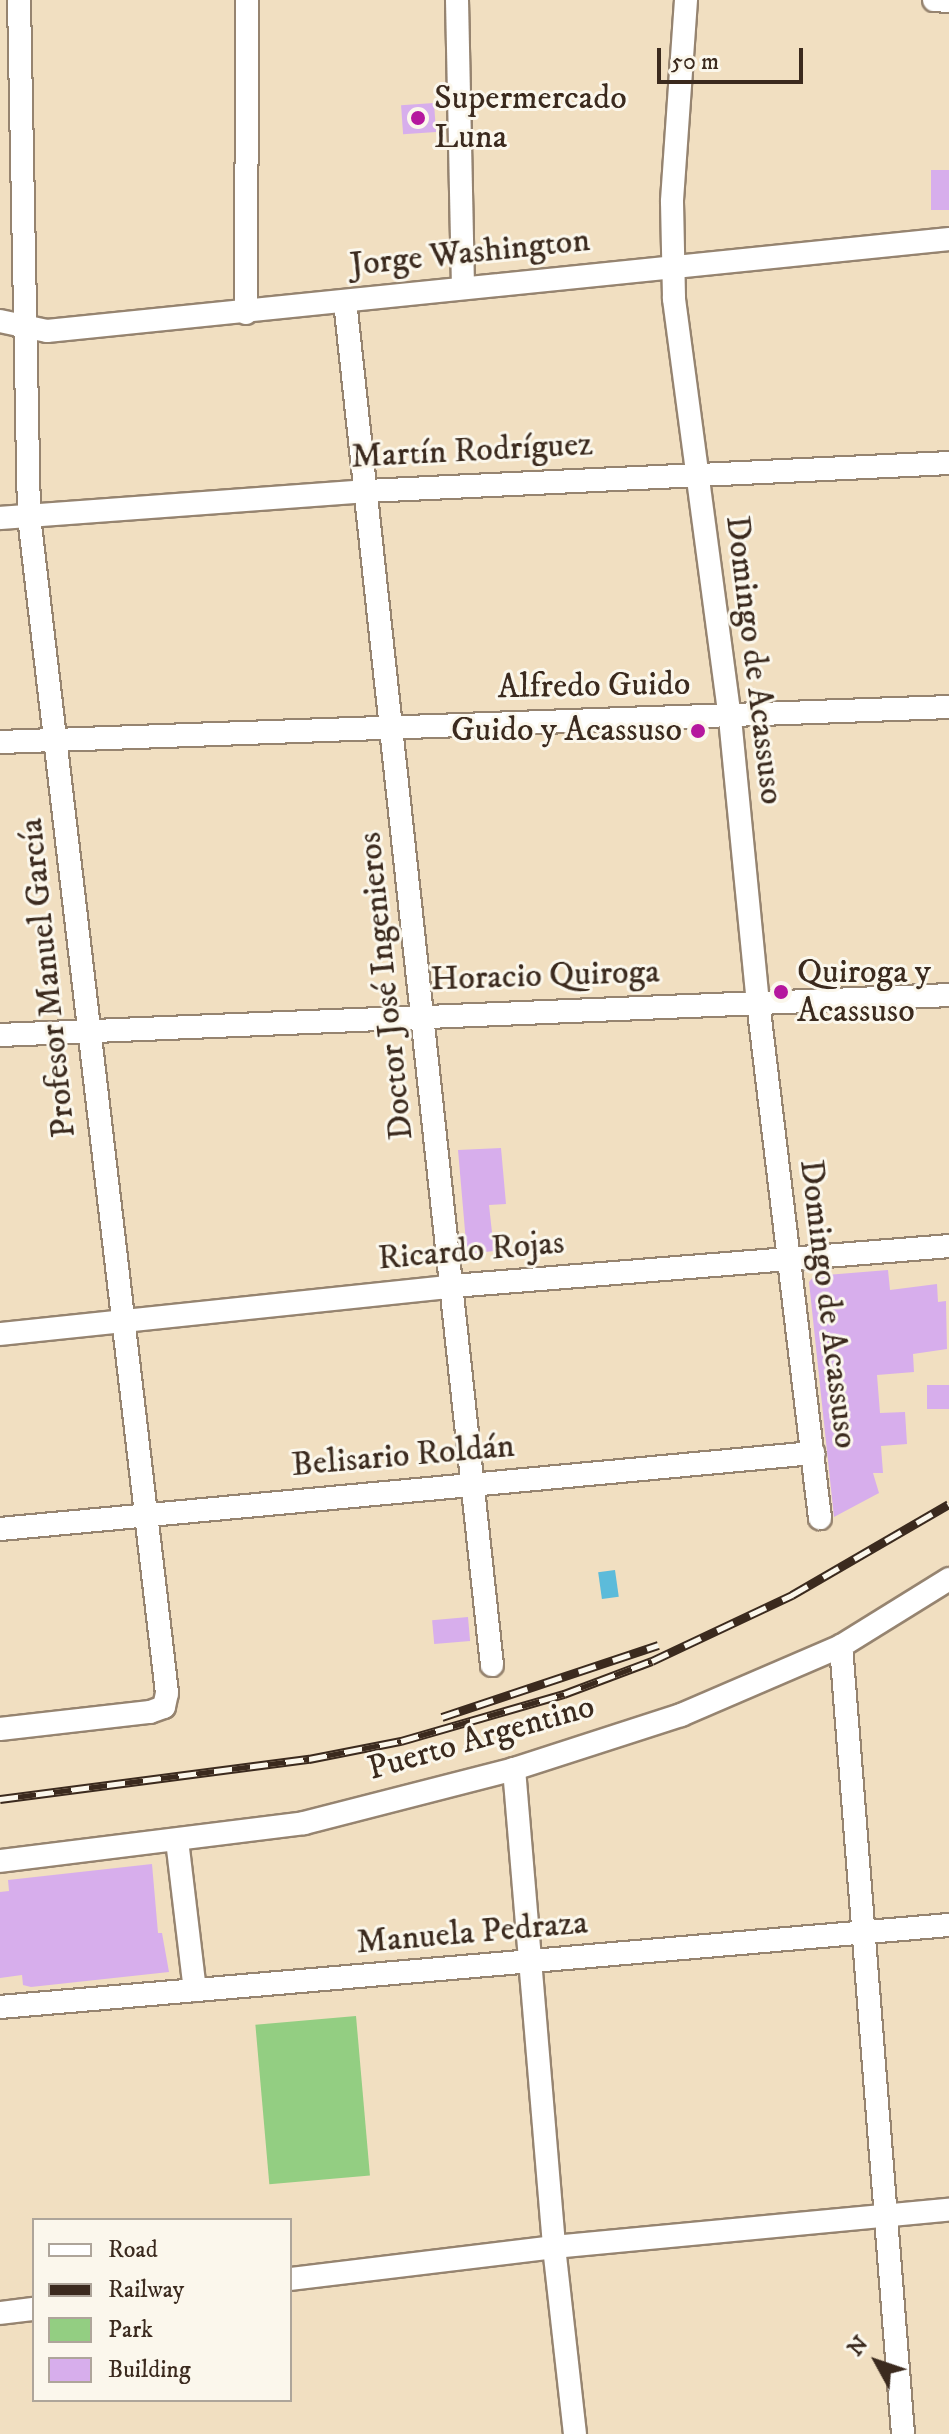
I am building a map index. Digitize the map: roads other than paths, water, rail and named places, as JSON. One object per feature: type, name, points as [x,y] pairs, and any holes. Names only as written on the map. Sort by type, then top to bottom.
[{"type":"street","name":"Profesor Manuel García","points":[[0,1729],[164,1707],[167,1693],[87,1031],[29,516],[11,323],[19,0]]},
{"type":"street","points":[[246,313],[247,0]]},
{"type":"street","points":[[457,0],[463,285]]},
{"type":"street","name":"Domingo de Acassuso","points":[[686,0],[672,202],[672,265],[696,473],[730,718],[758,1002],[820,1518]]},
{"type":"street","points":[[934,0],[949,1]]},
{"type":"street","name":"Jorge Washington","points":[[11,323],[47,331],[246,313],[463,285],[949,239]]},
{"type":"street","name":"Doctor José Ingenieros","points":[[345,301],[425,1015],[492,1665]]},
{"type":"street","name":"Martín Rodríguez","points":[[0,518],[367,491],[949,463]]},
{"type":"street","name":"Alfredo Guido","points":[[0,742],[393,724],[730,718],[949,707]]},
{"type":"street","name":"Horacio Quiroga","points":[[0,1035],[949,995]]},
{"type":"street","name":"Ricardo Rojas","points":[[0,1334],[121,1319],[787,1255],[949,1246]]},
{"type":"street","name":"Belisario Roldán","points":[[0,1529],[813,1453]]},
{"type":"street","name":"Puerto Argentino","points":[[0,1861],[304,1823],[514,1769],[681,1715],[841,1646],[949,1579]]},
{"type":"street","points":[[841,1646],[903,2434]]},
{"type":"street","points":[[514,1769],[554,2247],[575,2434]]},
{"type":"street","points":[[177,1840],[195,1990]]},
{"type":"street","name":"Manuela Pedraza","points":[[0,2007],[529,1964],[949,1925]]},
{"type":"street","points":[[292,2279],[554,2247],[949,2210]]},
{"type":"street","points":[[0,2313],[32,2309]]},
{"type":"water","points":[[615,1570],[619,1597],[602,1599],[598,1572]]},
{"type":"railway","points":[[0,1799],[309,1759],[401,1741],[564,1694],[652,1661],[792,1595],[949,1504]]},
{"type":"railway","points":[[442,1717],[658,1645]]},
{"type":"place","name":"Supermercado Luna","points":[[418,118]]},
{"type":"place","name":"Guido y Acassuso","points":[[698,731]]},
{"type":"place","name":"Quiroga y Acassuso","points":[[781,992]]}]
